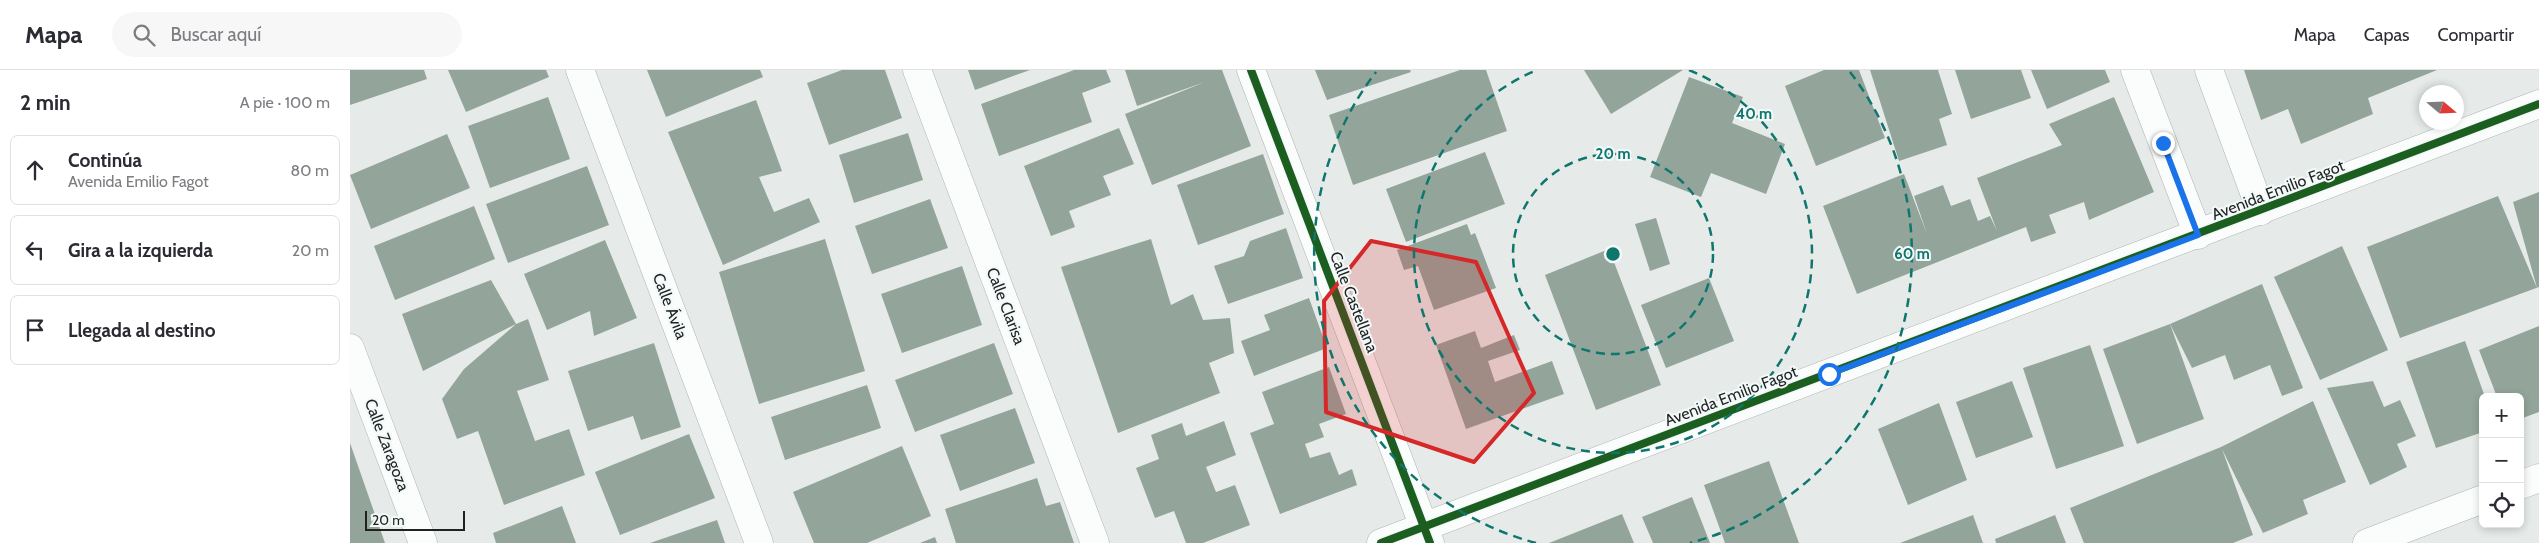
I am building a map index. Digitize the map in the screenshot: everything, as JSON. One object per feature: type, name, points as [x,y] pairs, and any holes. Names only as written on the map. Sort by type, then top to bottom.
[{"type":"street","name":"Calle Ávila","points":[[580,70],[759,543]]},
{"type":"street","name":"Calle Clarisa","points":[[917,70],[1095,543]]},
{"type":"street","name":"Calle Castellana","points":[[1251,70],[1427,535]]},
{"type":"street","points":[[2135,70],[2198,235]]},
{"type":"street","points":[[2209,70],[2262,211]]},
{"type":"street","name":"Avenida Emilio Fagot","points":[[1380,543],[1427,535],[2539,104]]},
{"type":"street","name":"Calle Zaragoza","points":[[350,348],[424,543]]},
{"type":"street","points":[[2524,484],[2539,478]]},
{"type":"street","points":[[2367,543],[2479,501]]},
{"type":"highlighted area","points":[[1371,241],[1476,262],[1534,393],[1474,462],[1326,412],[1324,301]]},
{"type":"building","points":[[350,70],[424,70],[427,79],[350,105]]},
{"type":"building","points":[[448,70],[546,70],[549,77],[466,112]]},
{"type":"building","points":[[647,70],[760,70],[763,77],[666,117]]},
{"type":"building","points":[[842,70],[885,70],[902,118],[829,145],[807,83]]},
{"type":"building","points":[[968,70],[1030,70],[975,90]]},
{"type":"building","points":[[1074,70],[1106,70],[1111,82],[1082,93],[1092,122],[999,156],[981,104]]},
{"type":"building","points":[[1125,70],[1222,70],[1251,146],[1152,185],[1125,114],[1205,82],[1137,106]]},
{"type":"building","points":[[1315,70],[1410,70],[1411,72],[1327,100]]},
{"type":"building","points":[[1460,70],[1486,70],[1507,131],[1353,185],[1329,115]]},
{"type":"building","points":[[1584,70],[1683,70],[1611,114]]},
{"type":"building","points":[[1824,70],[1859,70],[1885,138],[1816,166],[1785,86]]},
{"type":"building","points":[[1870,70],[1938,70],[1952,114],[1939,119],[1947,145],[1899,161]]},
{"type":"building","points":[[1955,70],[2021,70],[2031,98],[1971,119]]},
{"type":"building","points":[[2031,70],[2105,70],[2110,82],[2047,109]]},
{"type":"building","points":[[2244,70],[2437,70],[2368,98],[2373,114],[2301,144],[2288,109],[2261,120]]},
{"type":"building","points":[[1689,77],[1743,97],[1732,123],[1785,144],[1766,194],[1711,173],[1701,197],[1650,177]]},
{"type":"building","points":[[548,97],[570,159],[490,188],[468,126]]},
{"type":"building","points":[[2114,97],[2154,192],[2089,220],[2084,202],[2049,215],[2056,233],[2031,242],[2026,227],[1857,294],[1823,206],[1904,174],[1927,234],[1914,196],[1943,185],[1951,206],[1970,199],[1978,221],[1990,216],[1997,231],[1977,178],[2062,145],[2049,124]]},
{"type":"building","points":[[756,100],[782,171],[759,177],[774,212],[809,198],[820,222],[723,265],[668,132]]},
{"type":"building","points":[[1119,128],[1134,164],[1103,176],[1111,195],[1069,211],[1075,227],[1051,236],[1024,166]]},
{"type":"building","points":[[908,133],[923,180],[854,203],[839,155]]},
{"type":"building","points":[[447,134],[470,188],[371,229],[350,175]]},
{"type":"building","points":[[1485,152],[1505,204],[1406,242],[1386,189]]},
{"type":"building","points":[[1263,154],[1284,214],[1198,245],[1177,185]]},
{"type":"building","points":[[587,166],[609,225],[508,263],[486,204]]},
{"type":"building","points":[[2539,192],[2539,287],[2537,288],[2513,202]]},
{"type":"building","points":[[2498,196],[2537,288],[2400,338],[2367,247]]},
{"type":"building","points":[[930,199],[948,248],[872,274],[855,226]]},
{"type":"building","points":[[474,206],[495,259],[395,300],[374,246]]},
{"type":"building","points":[[1656,218],[1670,264],[1650,271],[1635,224]]},
{"type":"building","points":[[1467,224],[1471,235],[1475,233],[1496,288],[1434,310],[1418,266],[1404,270],[1397,250]]},
{"type":"building","points":[[1286,228],[1303,278],[1228,304],[1214,266],[1244,256],[1250,241]]},
{"type":"building","points":[[825,239],[865,371],[759,404],[719,272]]},
{"type":"building","points":[[1151,239],[1171,305],[1193,294],[1203,320],[1230,318],[1234,353],[1209,363],[1220,393],[1118,433],[1061,267]]},
{"type":"building","points":[[605,240],[637,318],[594,336],[590,311],[547,330],[524,274]]},
{"type":"building","points":[[2342,246],[2388,350],[2320,380],[2274,277]]},
{"type":"building","points":[[1609,249],[1661,385],[1596,410],[1545,275]]},
{"type":"building","points":[[962,266],[982,325],[902,353],[881,294]]},
{"type":"building","points":[[1709,278],[1734,341],[1666,368],[1641,305]]},
{"type":"building","points":[[491,280],[516,324],[423,371],[402,314]]},
{"type":"building","points":[[2262,284],[2303,388],[2282,396],[2270,365],[2234,380],[2225,355],[2192,368],[2170,324]]},
{"type":"building","points":[[1309,298],[1327,348],[1254,376],[1241,341],[1270,330],[1264,315]]},
{"type":"building","points":[[528,319],[549,380],[517,391],[535,441],[569,429],[585,475],[504,505],[478,431],[457,439],[442,399],[464,369],[516,324]]},
{"type":"building","points":[[2170,324],[2204,419],[2137,444],[2103,349]]},
{"type":"building","points":[[2539,326],[2539,412],[2524,418],[2524,393],[2495,393],[2479,350]]},
{"type":"building","points":[[1475,331],[1481,348],[1514,335],[1520,350],[1488,361],[1495,382],[1552,361],[1564,394],[1466,429],[1436,345]]},
{"type":"building","points":[[2465,341],[2484,393],[2479,393],[2479,433],[2436,448],[2406,362]]},
{"type":"building","points":[[654,343],[681,427],[641,440],[633,416],[588,431],[568,371]]},
{"type":"building","points":[[994,343],[1013,394],[915,432],[895,380]]},
{"type":"building","points":[[2090,345],[2124,446],[2056,469],[2023,368]]},
{"type":"building","points":[[1329,367],[1346,414],[1319,424],[1324,437],[1305,444],[1310,458],[1330,452],[1339,475],[1352,469],[1357,485],[1280,514],[1250,433],[1274,424],[1262,392]]},
{"type":"building","points":[[2012,381],[2033,437],[1976,458],[1956,402]]},
{"type":"building","points":[[2373,381],[2384,407],[2400,400],[2416,436],[2397,444],[2407,467],[2370,485],[2327,388]]},
{"type":"building","points":[[867,385],[881,428],[785,460],[771,417]]},
{"type":"building","points":[[2313,401],[2346,482],[2303,500],[2308,514],[2263,533],[2222,449],[2253,535],[2233,543],[2084,543],[2070,508],[2221,447]]},
{"type":"building","points":[[1939,403],[1967,480],[1908,505],[1878,429]]},
{"type":"building","points":[[1015,408],[1035,463],[960,491],[940,435]]},
{"type":"building","points":[[1224,421],[1236,455],[1206,467],[1216,492],[1235,485],[1250,525],[1203,543],[1186,543],[1174,511],[1155,518],[1136,468],[1159,459],[1151,435],[1182,423],[1186,436]]},
{"type":"building","points":[[689,434],[715,498],[620,535],[595,472]]},
{"type":"building","points":[[350,443],[385,543],[350,543]]},
{"type":"building","points":[[902,446],[931,516],[867,543],[814,543],[793,492]]},
{"type":"building","points":[[1769,461],[1799,543],[1725,543],[1704,485]]},
{"type":"building","points":[[1037,478],[1046,506],[1060,502],[1074,543],[956,543],[945,509]]},
{"type":"building","points":[[1692,497],[1710,543],[1653,543],[1642,517]]},
{"type":"building","points":[[562,506],[576,543],[496,543],[493,533]]},
{"type":"building","points":[[1622,514],[1634,543],[1549,543]]},
{"type":"building","points":[[1973,515],[1983,543],[1900,543]]},
{"type":"building","points":[[2055,515],[2066,543],[1996,543],[1995,539]]},
{"type":"building","points":[[717,520],[725,543],[650,543]]},
{"type":"building","points":[[935,537],[937,543],[920,543]]},
{"type":"cycle path","points":[[1251,70],[1430,543]]},
{"type":"cycle path","points":[[1381,543],[2539,104]]},
{"type":"route","points":[[1829,374],[2198,235],[2163,143]]}]
